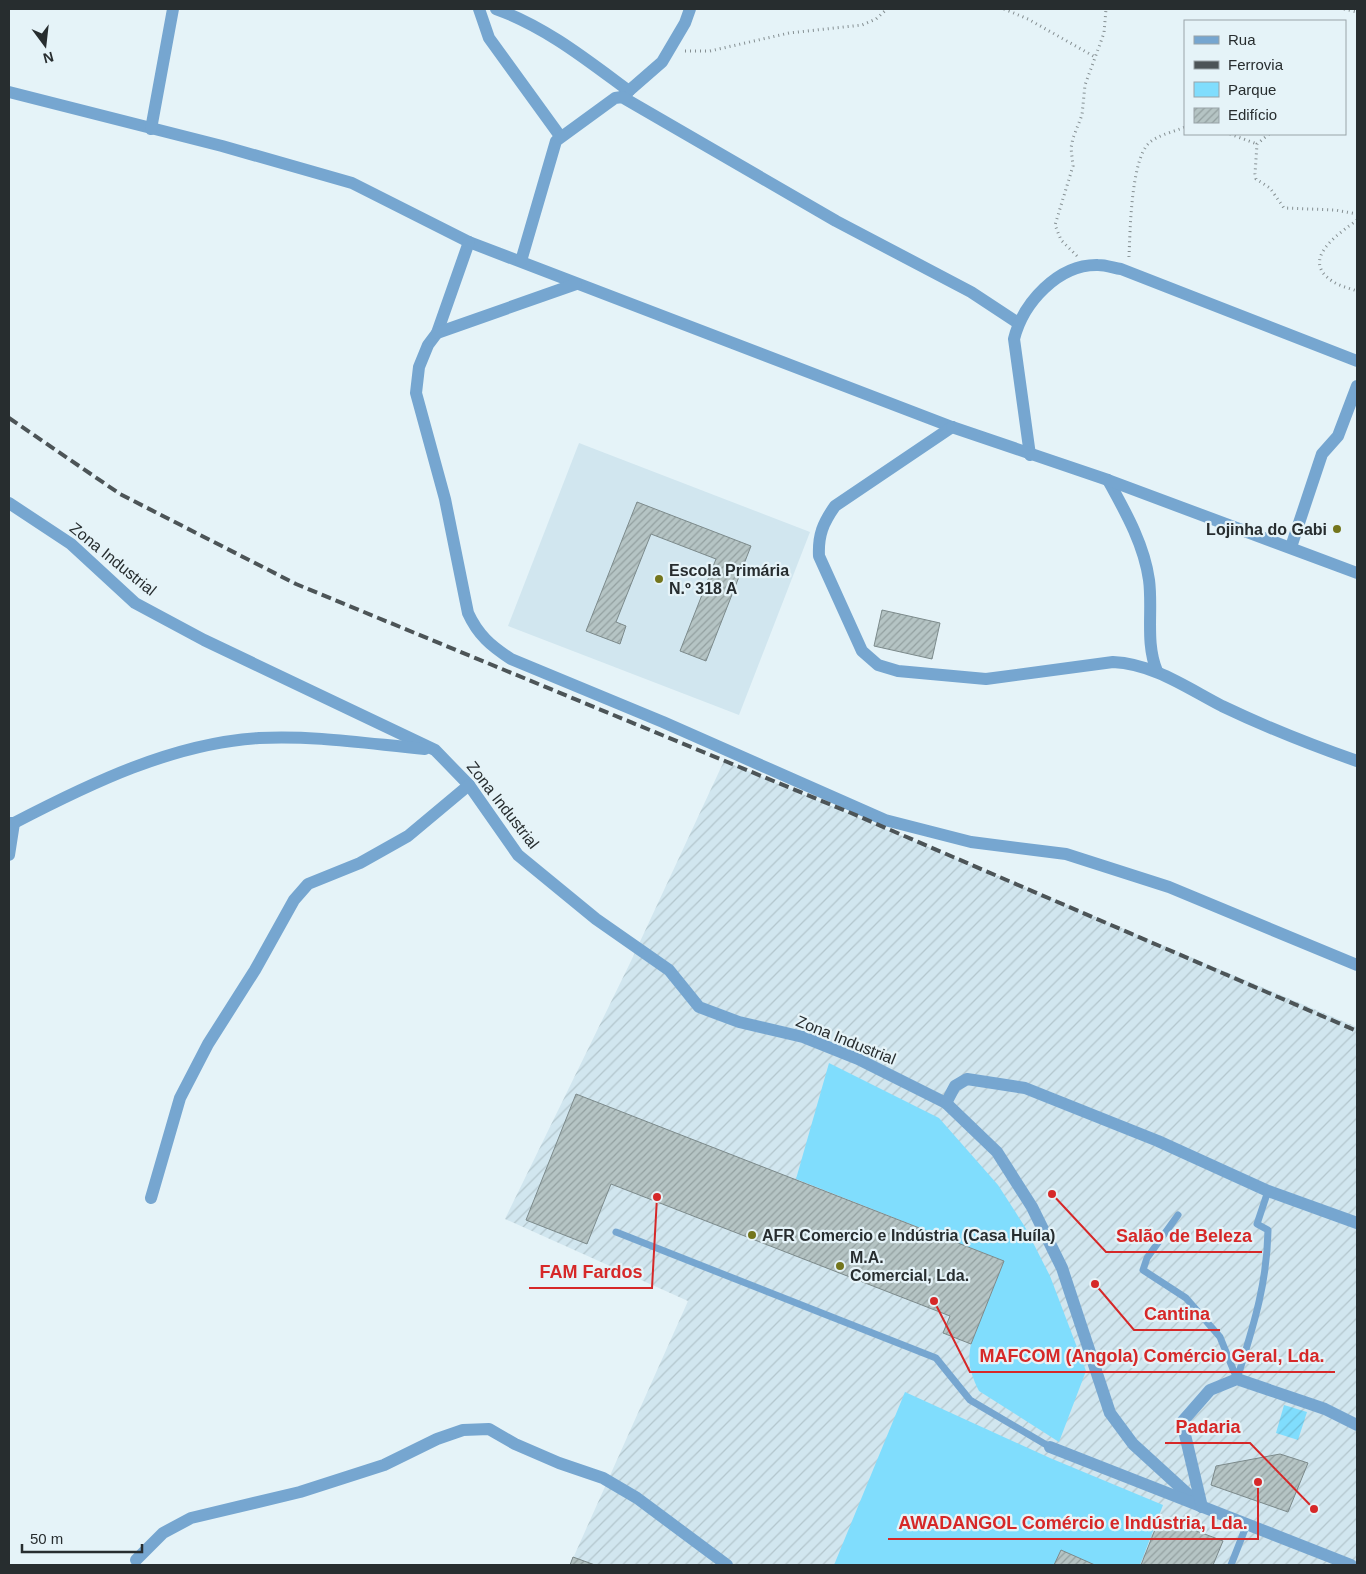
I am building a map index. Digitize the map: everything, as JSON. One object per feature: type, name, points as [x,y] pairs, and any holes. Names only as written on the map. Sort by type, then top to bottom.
[{"type":"street","points":[[151,129],[173,9]]},
{"type":"street","points":[[479,9],[489,38],[539,110],[560,136]]},
{"type":"street","points":[[496,9],[514,15],[570,46],[626,94],[836,221],[972,292],[1018,323]]},
{"type":"street","points":[[522,261],[552,149],[560,136],[615,98],[626,94],[662,62],[669,52],[690,9]]},
{"type":"street","points":[[9,92],[352,183],[469,242],[522,261],[576,284],[952,427],[1108,480],[1357,573]]},
{"type":"street","points":[[469,242],[437,333],[428,345],[419,367],[416,393],[445,499],[468,613],[475,628],[490,645],[511,659],[663,722],[885,820],[970,842],[1066,854],[1169,887],[1357,965]]},
{"type":"street","points":[[1030,455],[1015,356],[1014,339],[1018,323],[1034,299],[1057,277],[1077,268],[1098,265],[1128,272],[1357,361]]},
{"type":"street","points":[[437,333],[576,284]]},
{"type":"street","points":[[1291,547],[1322,454],[1338,436],[1357,386]]},
{"type":"street","points":[[952,427],[835,506],[822,524],[818,540],[818,556],[862,652],[878,665],[898,671],[986,679],[1125,662],[1157,671],[1222,705],[1303,742],[1357,761]]},
{"type":"street","points":[[1108,480],[1135,532],[1146,566],[1151,613],[1150,647],[1157,671]]},
{"type":"street","name":"Zona Industrial","points":[[9,502],[71,544],[135,603],[204,640],[435,750],[470,785],[518,855],[596,919],[669,970],[700,1007],[739,1022],[812,1041],[858,1060],[946,1104],[997,1152],[1032,1206],[1062,1268],[1110,1412],[1133,1444],[1202,1507]]},
{"type":"street","points":[[9,855],[11,823],[76,790],[150,762],[203,746],[259,738],[322,740],[435,750]]},
{"type":"street","points":[[151,1198],[180,1098],[208,1044],[255,970],[294,900],[308,884],[360,863],[408,836],[470,785]]},
{"type":"street","points":[[946,1104],[955,1086],[967,1079],[1025,1088],[1158,1140],[1268,1191],[1357,1223]]},
{"type":"street","points":[[1202,1507],[1182,1422],[1210,1390],[1237,1379],[1325,1409],[1357,1425]]},
{"type":"street","points":[[136,1560],[163,1533],[191,1518],[300,1492],[375,1468],[437,1439],[462,1430],[489,1429],[524,1448],[603,1478],[637,1498],[727,1565]]},
{"type":"street","points":[[1050,1447],[1351,1565]]},
{"type":"lane","points":[[1237,1379],[1258,1311],[1268,1264],[1268,1230],[1257,1224],[1268,1191]]},
{"type":"lane","points":[[1178,1215],[1147,1258],[1144,1270],[1186,1298],[1220,1337],[1237,1379]]},
{"type":"lane","points":[[616,1232],[936,1358],[970,1400],[1050,1447]]},
{"type":"lane","points":[[1231,1565],[1247,1524]]},
{"type":"path","points":[[669,52],[710,50],[789,33],[856,26],[876,19],[887,9]]},
{"type":"path","points":[[1004,9],[1028,19],[1095,57]]},
{"type":"path","points":[[1088,266],[1061,240],[1055,225],[1073,166],[1073,138],[1082,115],[1085,85],[1104,33],[1106,9]]},
{"type":"path","points":[[1344,9],[1357,12]]},
{"type":"path","points":[[1128,272],[1131,207],[1142,153],[1154,139],[1184,128]]},
{"type":"path","points":[[1233,135],[1257,144]]},
{"type":"path","points":[[1268,135],[1257,144],[1256,179],[1270,188],[1284,208],[1335,210],[1357,214]]},
{"type":"path","points":[[1357,220],[1328,242],[1322,252],[1320,263],[1323,274],[1332,282],[1357,291]]},
{"type":"shaded area","name":"Escola Primária N.º 318 A","points":[[579,443],[810,532],[739,715],[508,626]]},
{"type":"shaded area","points":[[724,761],[1357,1027],[1357,1565],[570,1565],[688,1301],[505,1219],[631,961]]},
{"type":"green space","points":[[829,1063],[939,1118],[998,1185],[1025,1227],[1050,1276],[1086,1371],[1059,1442],[979,1391],[972,1374],[969,1357],[971,1344],[1004,1261],[796,1179]]},
{"type":"green space","points":[[905,1392],[1050,1458],[1163,1505],[1140,1565],[834,1565]]},
{"type":"green space","points":[[1284,1405],[1307,1412],[1298,1440],[1276,1433]]},
{"type":"building","points":[[637,502],[751,546],[706,661],[680,651],[716,559],[651,534],[616,622],[626,626],[620,644],[586,631]]},
{"type":"building","points":[[882,610],[940,623],[932,659],[874,646]]},
{"type":"building","points":[[576,1094],[1004,1261],[971,1344],[943,1333],[950,1316],[611,1184],[587,1244],[526,1220]]},
{"type":"building","points":[[1280,1454],[1308,1463],[1288,1512],[1211,1485],[1216,1466]]},
{"type":"building","points":[[1160,1517],[1223,1541],[1213,1565],[1141,1565]]},
{"type":"building","points":[[1061,1550],[1095,1565],[1054,1565]]},
{"type":"building","points":[[573,1557],[595,1565],[570,1565]]},
{"type":"railway","points":[[9,418],[120,494],[296,584],[851,813],[1357,1031]]},
{"type":"place","name":"Lojinha do Gabi","points":[[1337,529]]},
{"type":"place","name":"Escola Primária N.º 318 A","points":[[659,579]]},
{"type":"place","name":"Salão de Beleza","points":[[1052,1194]]},
{"type":"place","name":"FAM Fardos","points":[[657,1197]]},
{"type":"place","name":"AFR Comercio e Indústria (Casa Huíla)","points":[[752,1235]]},
{"type":"place","name":"M.A. Comercial, Lda.","points":[[840,1266]]},
{"type":"place","name":"Cantina","points":[[1095,1284]]},
{"type":"place","name":"MAFCOM (Angola) Comércio Geral, Lda.","points":[[934,1301]]},
{"type":"place","name":"AWADANGOL Comércio e Indústria, Lda.","points":[[1258,1482]]},
{"type":"place","name":"Padaria","points":[[1314,1509]]}]
